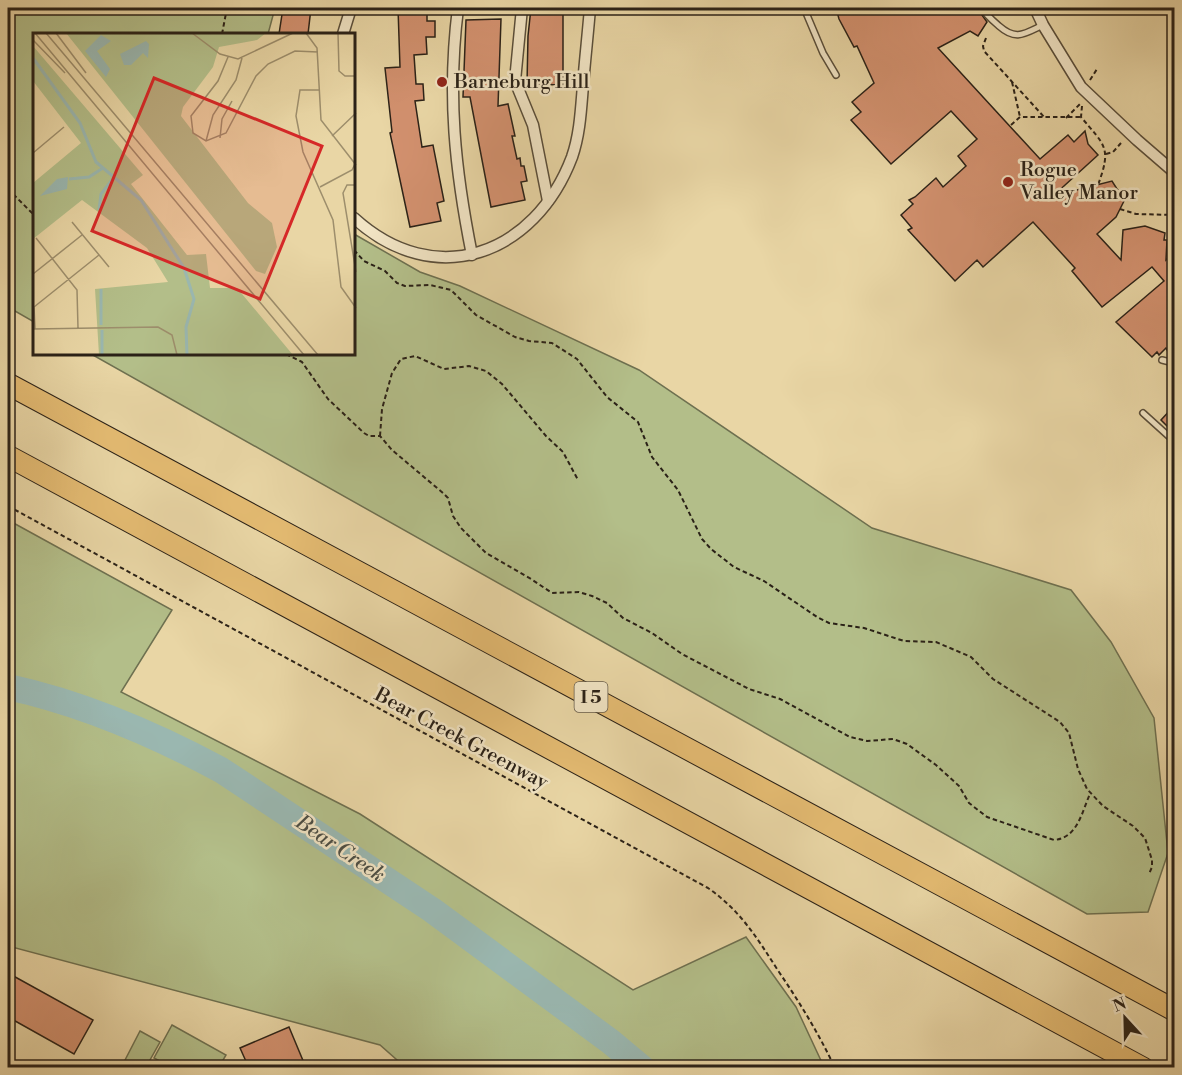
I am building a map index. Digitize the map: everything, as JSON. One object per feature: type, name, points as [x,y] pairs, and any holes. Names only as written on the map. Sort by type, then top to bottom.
[{"type":"highway","name":"I 5","points":[[8,384],[1174,1010]]},
{"type":"highway","points":[[8,456],[1143,1068]]},
{"type":"street","points":[[343,33],[351,8]]},
{"type":"street","points":[[458,8],[453,61],[453,128],[458,178],[472,255]]},
{"type":"street","points":[[522,8],[515,81],[533,125],[548,201]]},
{"type":"street","points":[[356,220],[375,235],[398,248],[429,256],[472,255],[491,248],[514,235],[532,219],[562,180],[572,155],[579,129],[590,8]]},
{"type":"street","points":[[1035,8],[1081,87],[1174,172]]},
{"type":"lane","points":[[804,8],[823,53],[836,75]]},
{"type":"lane","points":[[982,8],[986,15],[1008,34],[1018,36],[1043,25]]},
{"type":"lane","points":[[1162,360],[1174,363]]},
{"type":"lane","points":[[1143,413],[1174,441]]},
{"type":"path","points":[[222,33],[227,8]]},
{"type":"path","points":[[1164,8],[1174,27]]},
{"type":"path","points":[[986,38],[982,46],[984,51],[1045,118]]},
{"type":"path","points":[[1089,82],[1097,69]]},
{"type":"path","points":[[1012,81],[1020,117]]},
{"type":"path","points":[[1065,118],[1082,102],[1080,117],[1105,146],[1106,154],[1098,185]]},
{"type":"path","points":[[1011,125],[1020,117],[1080,117]]},
{"type":"path","points":[[1106,154],[1113,152],[1121,143]]},
{"type":"path","points":[[8,189],[33,214]]},
{"type":"path","points":[[1120,209],[1136,214],[1174,215]]},
{"type":"path","points":[[356,252],[364,261],[385,271],[398,284],[430,285],[450,290],[476,315],[515,337],[552,343],[577,359],[600,390],[638,422],[652,457],[678,490],[694,525],[711,549],[734,567],[764,581],[817,617],[829,622],[864,628],[904,641],[936,642],[975,660],[993,679],[1060,722],[1072,739],[1078,769],[1090,794],[1103,806],[1133,826],[1144,838],[1152,860],[1149,874]]},
{"type":"path","points":[[290,356],[302,362],[327,399],[364,433],[369,436],[380,436]]},
{"type":"path","points":[[578,480],[562,452],[502,384],[480,369],[469,366],[444,369],[415,356],[401,359],[392,374],[387,391],[381,417],[380,436],[392,450],[448,498],[453,516],[461,528],[486,554],[552,592],[579,592],[607,603],[622,618],[652,633],[682,654],[749,689],[780,699],[850,737],[867,741],[893,739],[907,744],[959,786],[969,803],[987,817],[1059,840],[1079,823],[1090,794]]},
{"type":"path","name":"Bear Creek Greenway","points":[[8,506],[708,888],[744,919],[803,1007],[835,1068]]},
{"type":"green space","points":[[8,8],[275,8],[268,33],[33,33],[33,321],[8,307]]},
{"type":"green space","points":[[356,235],[420,272],[460,286],[639,370],[872,528],[1071,590],[1111,642],[1154,718],[1168,853],[1148,912],[1087,914],[95,356],[356,356]]},
{"type":"green space","points":[[8,520],[172,610],[121,692],[360,814],[633,990],[746,937],[796,1007],[824,1067],[405,1067],[380,1045],[8,946]]},
{"type":"green space","points":[[172,1025],[226,1055],[219,1067],[171,1067],[154,1058]]},
{"type":"green space","points":[[140,1031],[160,1042],[146,1067],[129,1067],[123,1064]]},
{"type":"building","points":[[283,8],[311,8],[308,33],[279,33]]},
{"type":"building","points":[[398,8],[427,8],[427,21],[435,21],[435,37],[426,37],[427,54],[414,55],[416,84],[423,84],[424,100],[415,101],[422,147],[433,145],[444,201],[437,203],[441,221],[410,227],[390,133],[392,132],[385,68],[400,67]]},
{"type":"building","points":[[531,8],[563,8],[563,85],[527,84]]},
{"type":"building","name":"Rogue Valley Manor","points":[[836,8],[977,8],[987,22],[978,36],[970,31],[938,48],[1040,159],[1068,135],[1074,142],[1085,131],[1088,144],[1098,155],[1053,196],[1112,181],[1126,197],[1116,217],[1097,234],[1121,260],[1123,230],[1145,226],[1165,233],[1166,260],[1174,253],[1174,342],[1167,350],[1166,348],[1159,355],[1157,352],[1152,357],[1116,322],[1164,281],[1152,267],[1102,307],[1072,271],[1075,268],[1033,222],[983,267],[977,260],[955,281],[908,230],[912,228],[901,215],[913,204],[909,200],[936,178],[943,187],[966,166],[958,156],[977,139],[951,111],[891,164],[851,120],[861,112],[852,102],[874,83],[857,46],[854,47],[839,19]]},
{"type":"building","points":[[501,19],[498,106],[508,104],[517,159],[520,158],[521,166],[524,166],[527,181],[521,182],[525,200],[491,207],[470,97],[463,97],[466,20]]},
{"type":"building","points":[[1174,406],[1174,433],[1161,420]]},
{"type":"building","points":[[8,973],[93,1020],[74,1054],[8,1017]]},
{"type":"building","points":[[289,1027],[304,1063],[294,1068],[249,1068],[240,1048]]},
{"type":"waterway","name":"Bear Creek","points":[[8,687],[63,702],[117,721],[221,770],[432,910],[611,1042],[642,1068]]},
{"type":"waterway","name":"Bear Creek","points":[[8,693],[9,687]]},
{"type":"place","name":"Barneburg Hill","points":[[442,82]]},
{"type":"place","name":"Rogue Valley Manor","points":[[1008,182]]}]
